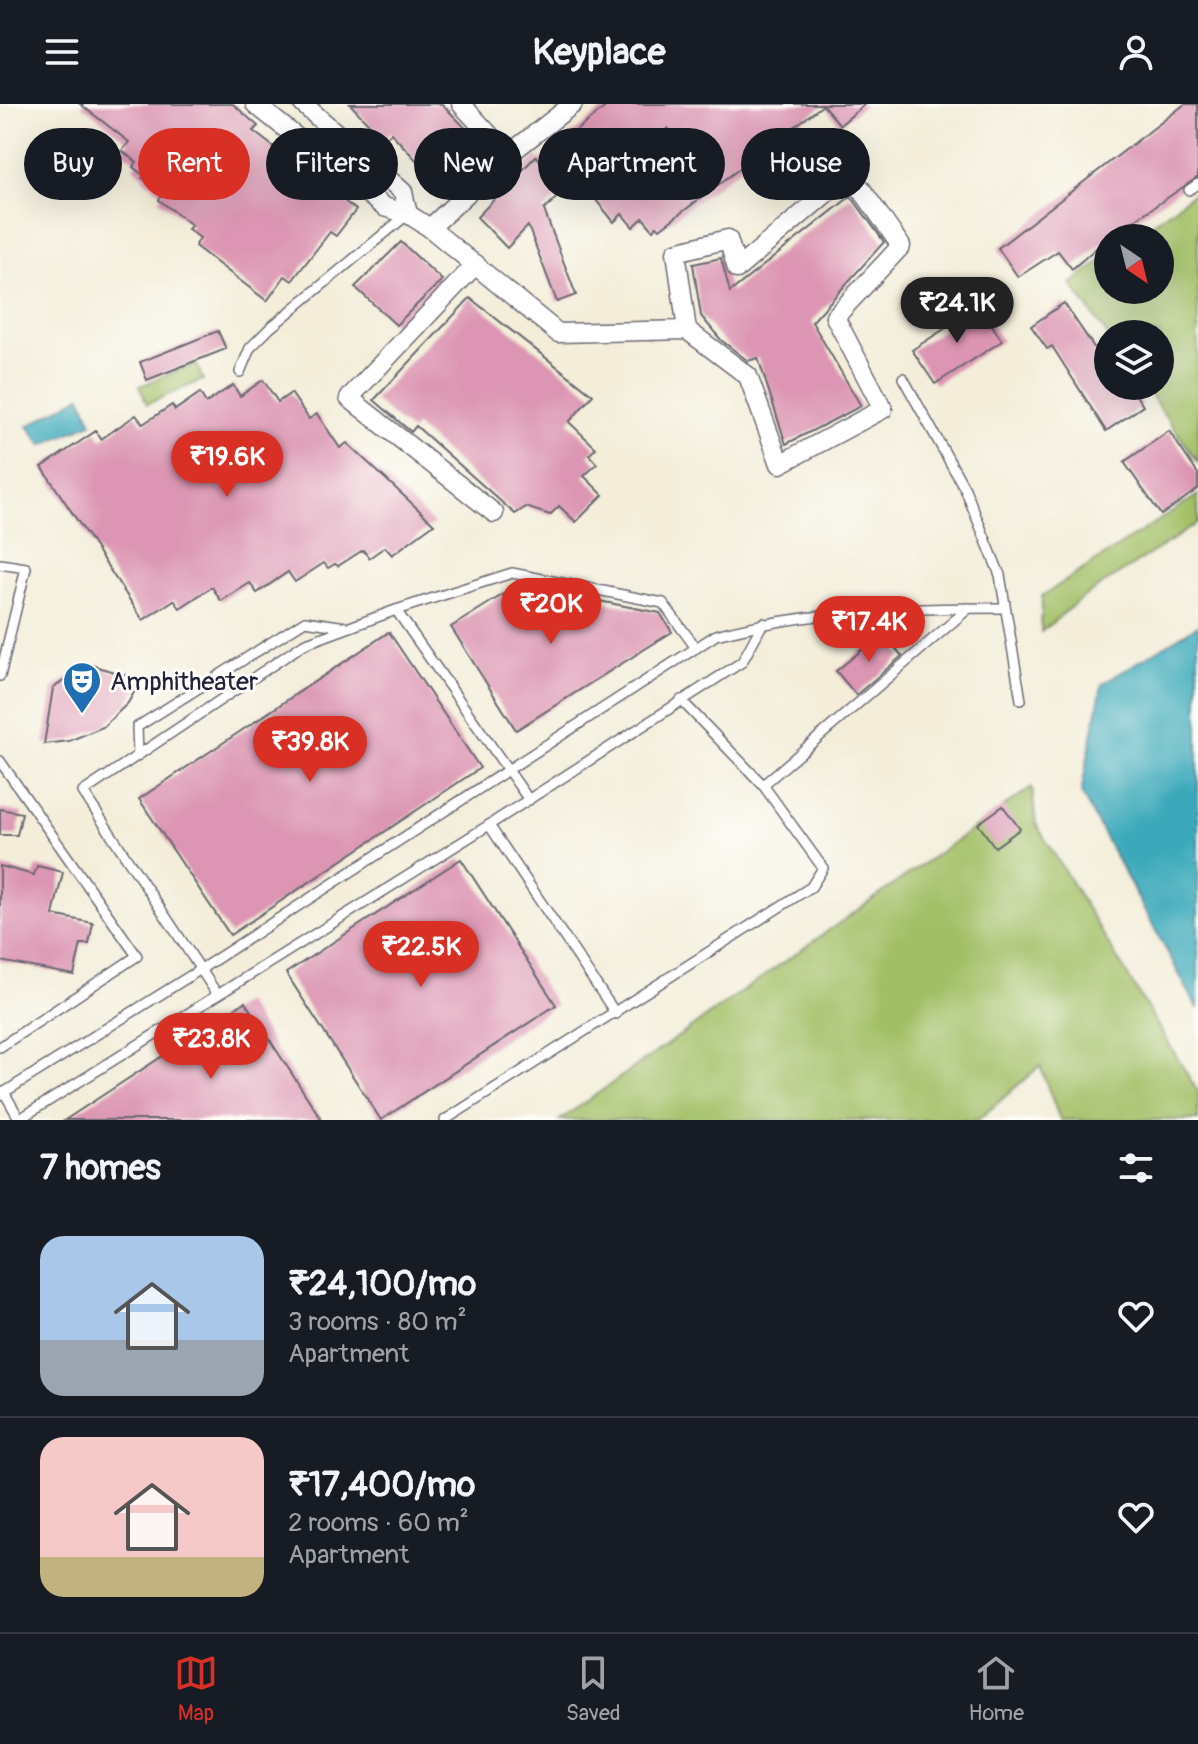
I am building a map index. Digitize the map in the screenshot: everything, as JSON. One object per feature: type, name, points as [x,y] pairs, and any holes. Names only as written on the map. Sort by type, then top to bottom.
[{"type":"street","points":[[255,104],[384,207],[408,214],[430,228],[558,333],[687,330],[748,376],[780,464],[883,409],[835,317],[901,246],[850,173],[737,269],[728,239],[676,252],[687,330]]},
{"type":"street","points":[[303,104],[403,192],[408,214]]},
{"type":"street","points":[[461,104],[483,128]]},
{"type":"street","points":[[522,144],[573,104]]},
{"type":"street","points":[[430,228],[460,200]]},
{"type":"street","points":[[476,264],[349,398],[494,513]]},
{"type":"lane","points":[[240,372],[250,348],[270,328],[408,214]]},
{"type":"lane","points":[[903,378],[965,489],[1000,575],[1021,700]]},
{"type":"lane","points":[[0,564],[26,568],[0,676]]},
{"type":"lane","points":[[217,994],[83,792],[304,644],[396,610],[512,573],[663,603],[696,648]]},
{"type":"lane","points":[[763,623],[742,662],[529,800],[19,1120],[2,1094],[201,969],[716,635],[763,623],[915,608],[1005,608]]},
{"type":"lane","points":[[763,785],[969,608]]},
{"type":"lane","points":[[396,610],[529,800]]},
{"type":"lane","points":[[138,755],[137,727],[305,621],[350,627]]},
{"type":"lane","points":[[445,1120],[616,1014],[811,887],[823,868],[763,785],[681,700]]},
{"type":"lane","points":[[0,761],[137,956],[0,1047]]},
{"type":"lane","points":[[489,825],[616,1014]]},
{"type":"green space","points":[[1198,190],[1198,462],[1154,400],[1174,400],[1174,320],[1097,320],[1071,284],[1094,267],[1094,304],[1174,304],[1174,224],[1152,224]]},
{"type":"green space","points":[[196,363],[203,380],[147,404],[140,386]]},
{"type":"green space","points":[[1198,495],[1198,523],[1082,598],[1041,632],[1042,596]]},
{"type":"green space","points":[[1032,787],[1036,824],[1198,1092],[1198,1120],[1060,1120],[1040,1066],[978,1120],[560,1120]]},
{"type":"water","points":[[81,396],[92,423],[42,445],[28,426]]},
{"type":"water","points":[[1198,625],[1198,1009],[1081,793],[1102,684]]},
{"type":"building","points":[[80,104],[233,104],[258,126],[253,131],[266,141],[266,200],[343,200],[356,210],[336,236],[330,232],[292,281],[285,276],[267,301],[195,246],[200,238],[188,229],[192,225],[159,200],[250,200],[250,128],[138,128],[138,171],[133,167],[137,162],[122,151],[129,142],[122,137],[122,128],[111,128]]},
{"type":"building","points":[[350,104],[442,104],[466,128],[414,128],[414,158],[398,140],[398,128],[373,128]]},
{"type":"building","points":[[609,104],[865,104],[840,125],[823,105],[793,128],[741,128],[741,167],[725,180],[725,128],[579,128]]},
{"type":"building","points":[[1185,104],[1198,104],[1198,177],[1129,224],[1094,224],[1094,250],[1072,269],[1058,251],[1018,277],[998,248]]},
{"type":"building","points":[[536,156],[538,200],[554,200],[544,210],[576,295],[557,302],[528,226],[507,248],[477,217],[493,200],[522,200],[522,170]]},
{"type":"building","points":[[596,200],[698,200],[660,229],[657,226],[653,230],[643,218],[633,227],[622,214],[614,222]]},
{"type":"building","points":[[846,200],[854,200],[884,242],[812,322],[861,406],[786,444],[758,358],[748,361],[721,340],[701,316],[693,264],[721,258],[730,292]]},
{"type":"building","points":[[401,242],[442,280],[396,325],[355,287]]},
{"type":"building","points":[[470,298],[593,395],[569,422],[596,448],[589,455],[597,464],[584,476],[603,495],[576,522],[559,506],[550,515],[526,507],[515,514],[416,426],[411,432],[374,400]]},
{"type":"building","points":[[1064,303],[1094,347],[1094,400],[1139,400],[1143,406],[1106,431],[1052,346],[1047,349],[1031,326]]},
{"type":"building","points":[[980,306],[1002,341],[935,384],[912,350]]},
{"type":"building","points":[[218,331],[226,349],[147,380],[140,362]]},
{"type":"building","points":[[263,380],[278,402],[291,393],[309,419],[317,414],[340,448],[347,443],[434,524],[392,555],[385,547],[369,558],[363,550],[338,566],[335,564],[328,568],[324,563],[295,582],[288,572],[257,593],[250,583],[221,601],[212,587],[180,608],[174,600],[143,620],[42,467],[96,431],[101,439],[136,415],[143,424],[172,405],[175,410],[200,393],[206,403],[233,385],[240,396]]},
{"type":"building","points":[[1169,431],[1198,474],[1198,489],[1161,515],[1124,462]]},
{"type":"building","points":[[518,585],[660,613],[672,632],[516,730],[451,627]]},
{"type":"building","points":[[389,632],[480,768],[230,935],[139,799]]},
{"type":"building","points":[[883,633],[902,656],[856,695],[836,671]]},
{"type":"building","name":"Amphitheater","points":[[88,664],[141,680],[128,703],[103,727],[69,741],[44,744],[53,688]]},
{"type":"building","points":[[1003,806],[1020,829],[995,847],[978,824]]},
{"type":"building","points":[[0,809],[22,813],[17,835],[0,835]]},
{"type":"building","points":[[461,859],[556,1005],[381,1120],[286,973]]},
{"type":"building","points":[[0,866],[34,875],[37,866],[63,872],[53,915],[93,923],[89,944],[81,944],[74,975],[0,961]]},
{"type":"building","points":[[245,1002],[322,1120],[65,1120]]},
{"type":"place","name":"Amphitheater","points":[[82,715]]}]
